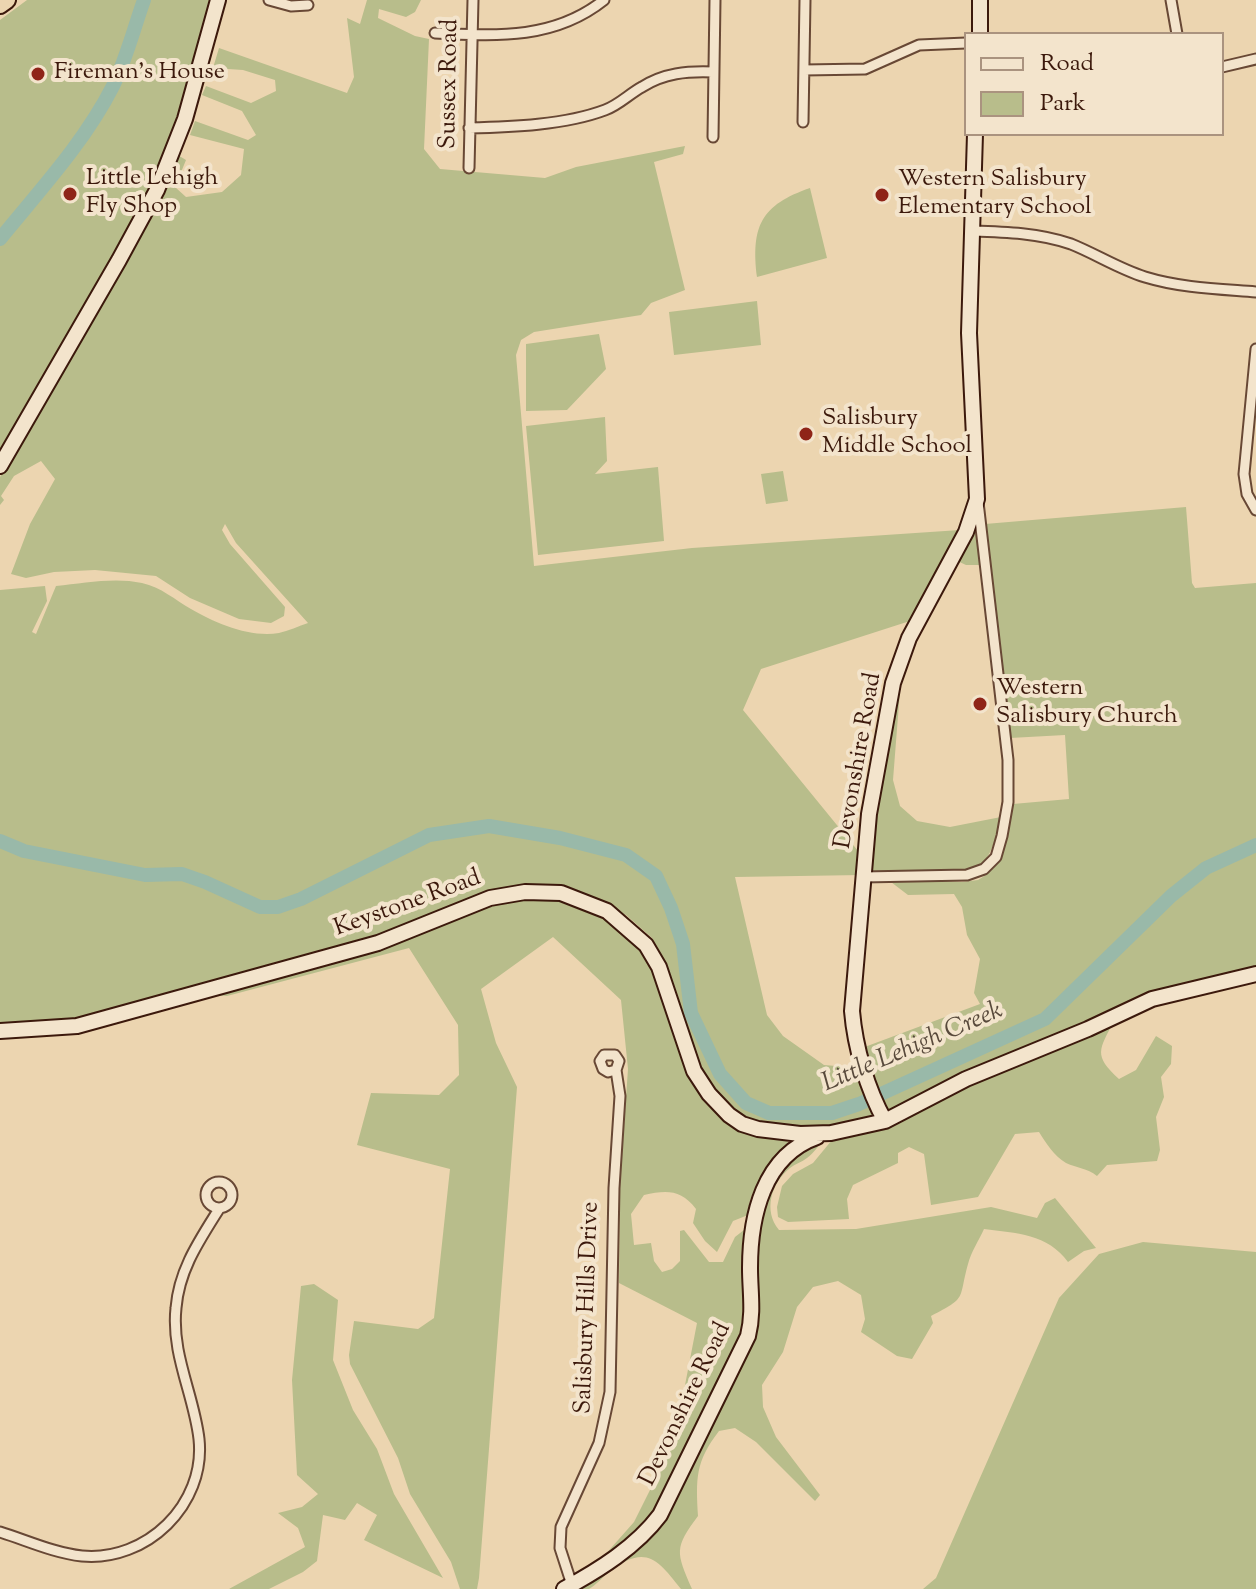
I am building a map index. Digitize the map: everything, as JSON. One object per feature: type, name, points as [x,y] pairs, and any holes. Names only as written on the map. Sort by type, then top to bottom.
[{"type":"highway","points":[[0,5],[7,0]]},
{"type":"street","points":[[0,466],[157,190],[185,119],[218,0]]},
{"type":"street","points":[[269,0],[291,6],[308,5]]},
{"type":"street","name":"Sussex Road","points":[[469,168],[473,0]]},
{"type":"street","points":[[435,33],[524,33],[559,26],[585,14],[604,0]]},
{"type":"street","points":[[713,137],[715,0]]},
{"type":"street","points":[[803,122],[805,0]]},
{"type":"street","points":[[980,0],[980,32]]},
{"type":"street","points":[[1171,0],[1177,32]]},
{"type":"street","points":[[804,70],[865,69],[919,45],[964,43]]},
{"type":"street","points":[[1224,67],[1256,59]]},
{"type":"street","points":[[469,128],[536,124],[595,113],[616,105],[640,88],[666,76],[680,72],[713,72]]},
{"type":"street","name":"Devonshire Road","points":[[882,1117],[855,1038],[852,1011],[863,877],[869,814],[897,668],[909,638],[966,532],[977,499],[969,333],[975,136]]},
{"type":"street","points":[[972,231],[1014,232],[1050,238],[1080,248],[1118,267],[1164,282],[1256,292]]},
{"type":"street","points":[[1256,349],[1244,484],[1256,510]]},
{"type":"street","points":[[863,877],[967,875],[984,869],[998,851],[1008,802],[1008,760],[977,499]]},
{"type":"street","name":"Keystone Road","points":[[0,1031],[77,1026],[378,943],[490,898],[525,892],[561,893],[607,911],[646,945],[659,967],[694,1071],[709,1094],[729,1115],[742,1124],[758,1129],[800,1134],[831,1133],[882,1117],[1152,999],[1256,974]]},
{"type":"street","name":"Salisbury Hills Drive","points":[[568,1587],[560,1548],[561,1527],[599,1443],[610,1392],[614,1188],[620,1096],[616,1070]]},
{"type":"street","name":"Devonshire Road","points":[[568,1587],[626,1549],[660,1515],[748,1336],[752,1313],[750,1259],[762,1191],[786,1156],[809,1140],[831,1133]]},
{"type":"street","points":[[0,1532],[67,1553],[97,1556],[112,1554],[149,1540],[181,1509],[194,1482],[199,1438],[178,1354],[176,1307],[187,1263],[219,1209]]},
{"type":"green space","points":[[27,0],[213,0],[185,101],[147,197],[0,454],[0,20]]},
{"type":"green space","points":[[367,0],[421,0],[415,12],[406,17],[379,9],[378,18],[415,36],[429,39],[424,149],[440,169],[545,178],[576,167],[685,146],[683,154],[654,162],[685,290],[651,303],[641,315],[534,332],[521,340],[516,355],[534,566],[692,548],[960,530],[913,620],[761,669],[743,710],[863,857],[862,875],[735,877],[767,1015],[783,1036],[824,1065],[848,1067],[858,1063],[876,1118],[836,1128],[797,1129],[744,1120],[720,1099],[696,1062],[664,963],[652,938],[626,915],[591,897],[551,886],[373,940],[72,1021],[34,1025],[0,1024],[0,590],[45,586],[47,601],[32,632],[36,634],[56,586],[110,581],[149,585],[211,619],[245,631],[279,633],[308,623],[236,543],[225,524],[222,530],[230,544],[285,607],[284,616],[271,623],[239,619],[190,598],[156,576],[95,570],[54,572],[26,578],[11,574],[30,524],[55,479],[41,461],[14,476],[1,496],[4,500],[0,505],[0,477],[66,365],[176,154],[186,160],[175,187],[186,197],[222,192],[241,175],[244,149],[190,135],[195,121],[248,140],[256,135],[242,111],[202,95],[206,86],[251,103],[276,91],[275,80],[243,70],[213,68],[219,48],[347,93],[354,77],[347,18],[360,24]]},
{"type":"green space","points":[[810,188],[827,258],[757,277],[756,244],[763,220],[780,202]]},
{"type":"green space","points":[[757,301],[761,345],[674,355],[669,312]]},
{"type":"green space","points":[[599,334],[606,369],[567,410],[526,411],[526,344]]},
{"type":"green space","points":[[605,417],[607,461],[595,474],[658,467],[664,541],[538,555],[526,426]]},
{"type":"green space","points":[[783,471],[788,501],[766,504],[761,474]]},
{"type":"green space","points":[[1186,507],[1192,583],[1195,588],[1256,583],[1256,971],[1188,985],[893,1112],[886,1111],[862,1048],[980,1004],[974,993],[980,959],[967,935],[962,907],[954,894],[908,895],[887,879],[978,880],[986,875],[1000,856],[1013,804],[1069,799],[1065,735],[1010,738],[985,524]]},
{"type":"green space","points":[[976,525],[981,565],[966,565],[955,560]]},
{"type":"green space","points":[[901,678],[893,780],[900,806],[917,821],[950,827],[1001,817],[989,854],[974,871],[871,873],[868,868],[872,817]]},
{"type":"green space","points":[[544,896],[592,908],[617,924],[638,945],[656,977],[686,1066],[727,1120],[786,1137],[789,1146],[762,1177],[752,1195],[748,1215],[733,1221],[717,1252],[693,1223],[696,1209],[679,1194],[659,1192],[644,1195],[631,1214],[634,1245],[651,1243],[654,1261],[662,1272],[672,1269],[680,1261],[680,1231],[684,1230],[709,1262],[723,1262],[735,1237],[749,1226],[745,1322],[738,1345],[655,1510],[645,1524],[596,1565],[634,1522],[674,1442],[697,1323],[619,1283],[620,1183],[628,1069],[621,1000],[553,937],[481,989],[496,1043],[517,1087],[479,1578],[477,1589],[460,1589],[451,1562],[410,1494],[398,1458],[350,1364],[349,1355],[354,1321],[418,1329],[434,1318],[450,1169],[357,1145],[371,1093],[439,1095],[459,1075],[458,1025],[409,948],[227,996],[209,995],[498,900]]},
{"type":"green space","points":[[1114,1021],[1101,1052],[1105,1064],[1119,1079],[1136,1070],[1156,1036],[1172,1046],[1171,1064],[1161,1077],[1164,1097],[1156,1117],[1160,1150],[1157,1161],[1107,1165],[1097,1176],[1062,1160],[1039,1132],[1015,1134],[978,1197],[931,1205],[924,1154],[909,1147],[898,1153],[898,1163],[853,1185],[847,1199],[849,1219],[788,1222],[778,1217],[782,1186],[793,1174],[813,1163],[832,1140]]},
{"type":"green space","points":[[825,1138],[810,1156],[783,1174],[774,1189],[770,1206],[779,1230],[856,1229],[991,1207],[1037,1218],[1045,1203],[1055,1198],[1096,1248],[1084,1251],[1068,1262],[1041,1240],[984,1229],[969,1260],[960,1296],[931,1316],[933,1323],[912,1359],[897,1356],[861,1332],[865,1319],[861,1295],[838,1281],[813,1287],[797,1307],[783,1352],[762,1385],[763,1407],[776,1437],[820,1495],[815,1501],[756,1442],[735,1428],[719,1431],[701,1462],[697,1481],[698,1516],[681,1543],[681,1558],[692,1589],[681,1589],[665,1569],[650,1558],[641,1557],[621,1563],[589,1589],[569,1589],[640,1543],[739,1369],[759,1227],[771,1181],[799,1150]]},
{"type":"green space","points":[[1143,1242],[1256,1252],[1256,1589],[923,1589],[936,1578],[1059,1298],[1099,1254]]},
{"type":"green space","points":[[314,1284],[338,1300],[333,1360],[353,1410],[377,1449],[394,1494],[443,1578],[364,1540],[377,1515],[357,1503],[345,1520],[323,1515],[317,1561],[303,1572],[269,1589],[229,1589],[305,1547],[298,1528],[278,1513],[302,1507],[318,1494],[297,1475],[292,1380],[301,1286]]},
{"type":"waterway","name":"Little Lehigh Creek","points":[[0,239],[89,127],[122,66],[144,0]]},
{"type":"waterway","name":"Little Lehigh Creek","points":[[0,841],[24,851],[145,875],[182,874],[260,907],[278,907],[301,899],[429,835],[489,826],[560,838],[626,855],[656,876],[671,908],[683,944],[691,1013],[720,1074],[746,1103],[769,1113],[832,1113],[859,1104],[1045,1019],[1171,896],[1206,868],[1256,845]]},
{"type":"place","name":"Fireman's House","points":[[38,74]]},
{"type":"place","name":"Little Lehigh Fly Shop","points":[[70,194]]},
{"type":"place","name":"Western Salisbury Elementary School","points":[[882,195]]},
{"type":"place","name":"Salisbury Middle School","points":[[806,434]]},
{"type":"place","name":"Western Salisbury Church","points":[[980,704]]}]
